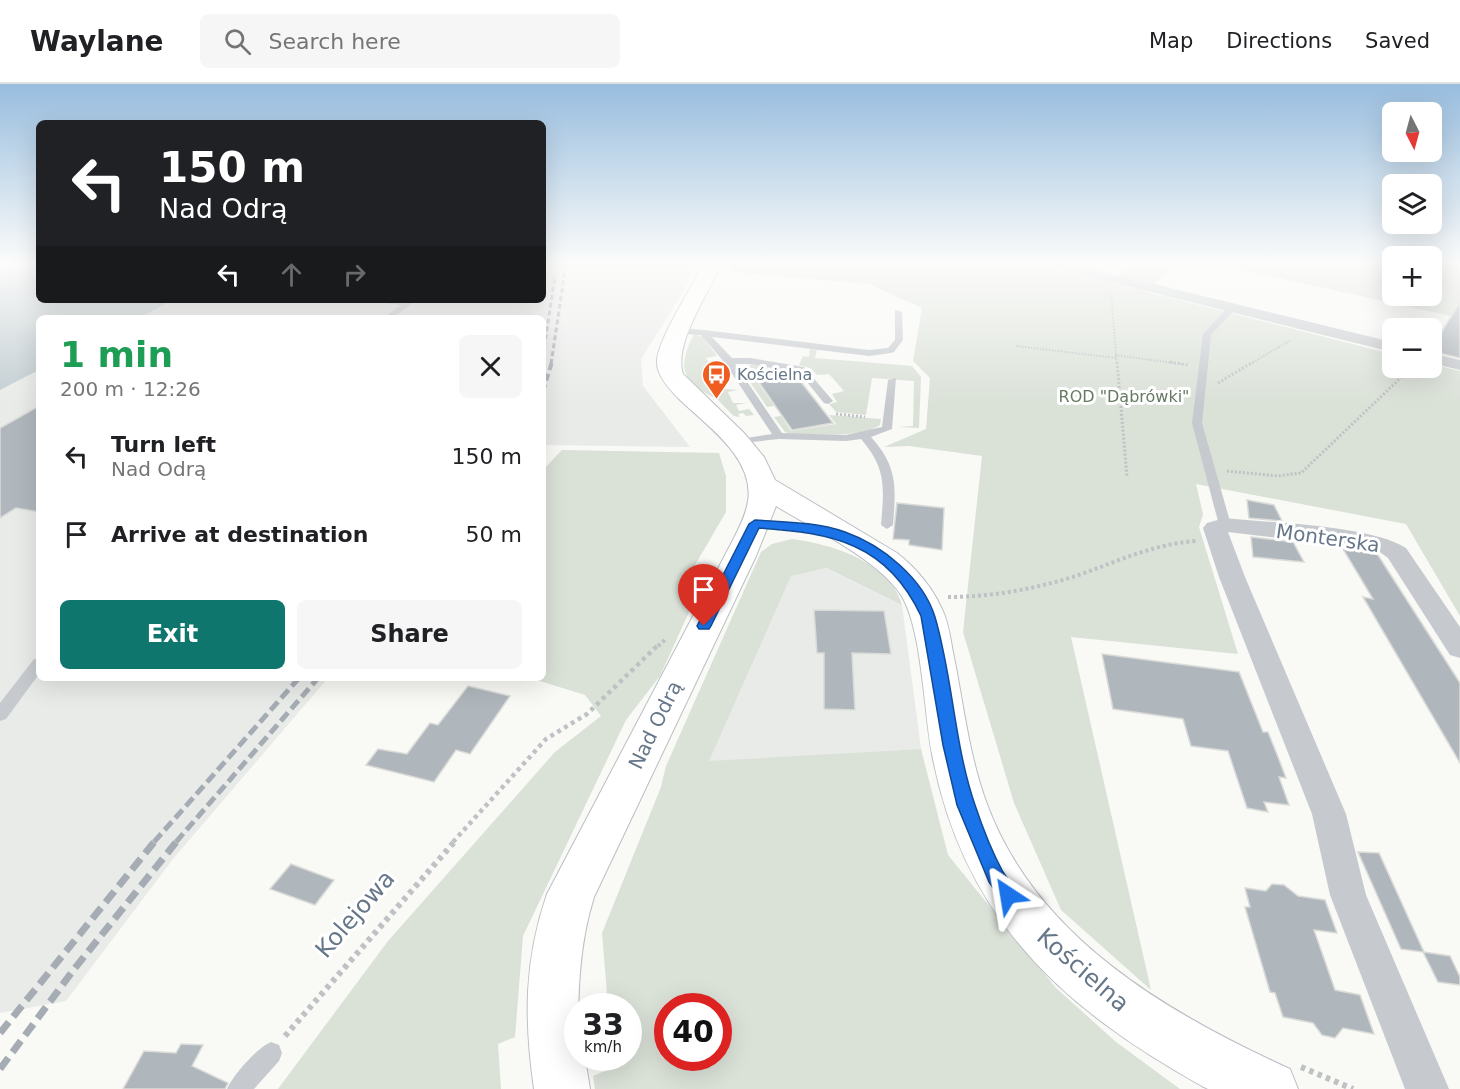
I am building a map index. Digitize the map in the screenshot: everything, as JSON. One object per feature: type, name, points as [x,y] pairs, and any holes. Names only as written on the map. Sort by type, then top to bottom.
[{"type":"street","points":[[698,311],[692,332],[668,359],[671,378],[718,419],[753,464],[758,504]]},
{"type":"street","points":[[1253,311],[1382,344]]},
{"type":"street","points":[[1442,361],[1460,365]]},
{"type":"street","name":"Kościelna","points":[[758,504],[806,527],[869,532]]},
{"type":"street","name":"Kościelna","points":[[758,504],[869,532],[913,588],[926,610],[966,805],[995,876],[1022,913],[1053,948],[1094,985],[1146,1023],[1199,1055],[1284,1077]]},
{"type":"street","name":"Nad Odrą","points":[[562,1089],[555,1047],[553,977],[557,942],[570,894],[715,605],[758,504]]},
{"type":"street","points":[[1220,531],[1329,814],[1348,896],[1427,1089]]},
{"type":"street","name":"Monterska","points":[[1220,531],[1366,540],[1385,545],[1397,553],[1460,648]]},
{"type":"lane","points":[[1220,531],[1210,469],[1197,423],[1207,334],[1229,311]]},
{"type":"lane","points":[[692,332],[869,353],[891,350],[899,340],[898,312]]},
{"type":"lane","points":[[692,332],[729,361],[779,436]]},
{"type":"lane","points":[[729,361],[750,361],[801,369],[828,401]]},
{"type":"lane","points":[[737,441],[779,436],[846,438],[864,436],[887,429],[893,380]]},
{"type":"lane","points":[[864,436],[885,461],[890,480],[869,532]]},
{"type":"lane","points":[[0,715],[36,667]]},
{"type":"lane","points":[[239,1089],[271,1053]]},
{"type":"path","points":[[1112,311],[1127,477]]},
{"type":"path","points":[[1200,394],[1292,339]]},
{"type":"path","points":[[1016,346],[1202,367]]},
{"type":"path","points":[[1210,469],[1278,476],[1301,473],[1401,378]]},
{"type":"path","points":[[835,414],[850,415]]},
{"type":"path","points":[[947,597],[971,598],[1016,591],[1076,576],[1156,545],[1220,531]]},
{"type":"path","name":"Kolejowa","points":[[271,1053],[512,775],[546,739],[586,714],[642,658],[689,620],[715,605]]},
{"type":"path","points":[[1284,1077],[1353,1089]]},
{"type":"shaded area","points":[[0,311],[152,311],[145,315],[36,315],[36,372],[0,390]]},
{"type":"shaded area","points":[[152,311],[671,311],[641,359],[643,386],[690,447],[546,445],[546,315],[145,315]]},
{"type":"shaded area","points":[[36,372],[36,681],[325,681],[173,859],[66,1001],[0,1013],[0,390]]},
{"type":"shaded area","points":[[825,568],[902,605],[921,749],[708,762],[791,575]]},
{"type":"green space","name":"ROD \"Dąbrówki\"","points":[[922,311],[1222,311],[1382,351],[1382,378],[1442,378],[1442,367],[1460,371],[1460,616],[1406,524],[1196,484],[1203,514],[1199,527],[1238,654],[1071,637],[1151,990],[1061,910],[1014,803],[963,632],[982,456],[909,446],[884,447],[926,429],[930,378],[913,361]]},
{"type":"green space","points":[[1428,311],[1460,311],[1460,318]]},
{"type":"green space","points":[[694,334],[703,337],[717,356],[706,358],[711,366],[723,367],[713,369],[718,378],[730,377],[720,380],[725,389],[738,390],[728,392],[733,403],[746,403],[736,405],[739,411],[749,409],[754,415],[746,416],[743,413],[738,414],[740,417],[734,416],[689,379],[685,372],[685,356]]},
{"type":"green space","points":[[810,349],[817,350],[815,358],[912,366],[921,377],[919,428],[898,427],[913,426],[914,381],[872,378],[866,415],[836,412],[829,404],[837,402],[832,394],[844,391],[829,374],[817,375],[810,368],[799,365],[803,356],[809,357]]},
{"type":"green space","points":[[746,365],[792,368],[801,376],[793,369],[752,374],[774,406],[767,407],[741,369]]},
{"type":"green space","points":[[829,415],[881,419],[880,425],[862,432],[792,434],[785,432],[774,417],[781,416],[791,431],[836,424]]},
{"type":"green space","points":[[562,450],[719,453],[726,476],[726,512],[681,589],[695,599],[660,676],[626,720],[523,936],[515,1037],[498,1044],[501,1089],[278,1089],[388,941],[555,752],[601,716],[585,695],[540,681],[546,681],[546,467]]},
{"type":"green space","points":[[792,539],[841,551],[858,558],[886,577],[896,590],[902,605],[826,568],[791,576],[709,761],[921,749],[948,855],[1056,988],[1116,1042],[1180,1089],[595,1089],[593,1076],[605,1071],[642,1071],[642,993],[607,993],[602,933],[661,787],[666,766],[761,552],[772,544]]},
{"type":"building","points":[[1455,311],[1460,311],[1460,358],[1442,354],[1442,331]]},
{"type":"building","points":[[783,371],[794,373],[833,423],[792,430],[754,375]]},
{"type":"building","points":[[36,408],[36,511],[16,508],[0,518],[0,428]]},
{"type":"building","points":[[1247,500],[1274,505],[1282,521],[1249,518]]},
{"type":"building","points":[[897,503],[944,508],[942,550],[909,545],[909,540],[893,539]]},
{"type":"building","points":[[1251,537],[1293,542],[1304,562],[1253,557]]},
{"type":"building","points":[[1343,549],[1376,552],[1460,683],[1460,763],[1363,597],[1373,599]]},
{"type":"building","points":[[814,610],[884,611],[891,654],[852,653],[855,710],[824,709],[824,653],[817,653]]},
{"type":"building","points":[[1102,654],[1239,672],[1263,732],[1268,732],[1286,778],[1279,777],[1289,805],[1264,802],[1268,812],[1247,808],[1228,751],[1191,746],[1183,719],[1113,709]]},
{"type":"building","points":[[468,686],[510,696],[470,754],[456,750],[434,782],[366,765],[378,749],[407,754],[430,723],[438,725]]},
{"type":"building","points":[[1358,852],[1379,853],[1424,952],[1450,956],[1460,977],[1460,985],[1438,982],[1423,952],[1401,949]]},
{"type":"building","points":[[291,864],[334,880],[315,905],[270,889]]},
{"type":"building","points":[[1272,884],[1284,885],[1298,896],[1325,900],[1337,933],[1314,930],[1335,990],[1360,995],[1374,1034],[1343,1028],[1335,1038],[1322,1035],[1313,1023],[1283,1017],[1275,993],[1270,992],[1245,907],[1250,907],[1245,888],[1266,891]]},
{"type":"building","points":[[181,1044],[203,1045],[192,1066],[228,1083],[225,1089],[123,1089],[144,1051],[176,1053]]},
{"type":"railway","points":[[546,335],[550,311]]},
{"type":"railway","points":[[551,364],[559,311]]},
{"type":"railway","points":[[546,381],[552,362]]},
{"type":"railway","points":[[154,842],[296,681]]},
{"type":"railway","points":[[176,842],[315,681]]},
{"type":"railway","points":[[0,1033],[155,841]]},
{"type":"railway","points":[[0,1069],[75,968],[177,841]]},
{"type":"place","name":"Kościelna","points":[[716,400]]},
{"type":"route","points":[[704,626],[755,524],[806,527],[842,535],[881,557],[898,570],[918,595],[928,616],[951,745],[966,805],[978,840],[995,876],[1008,895]]}]
